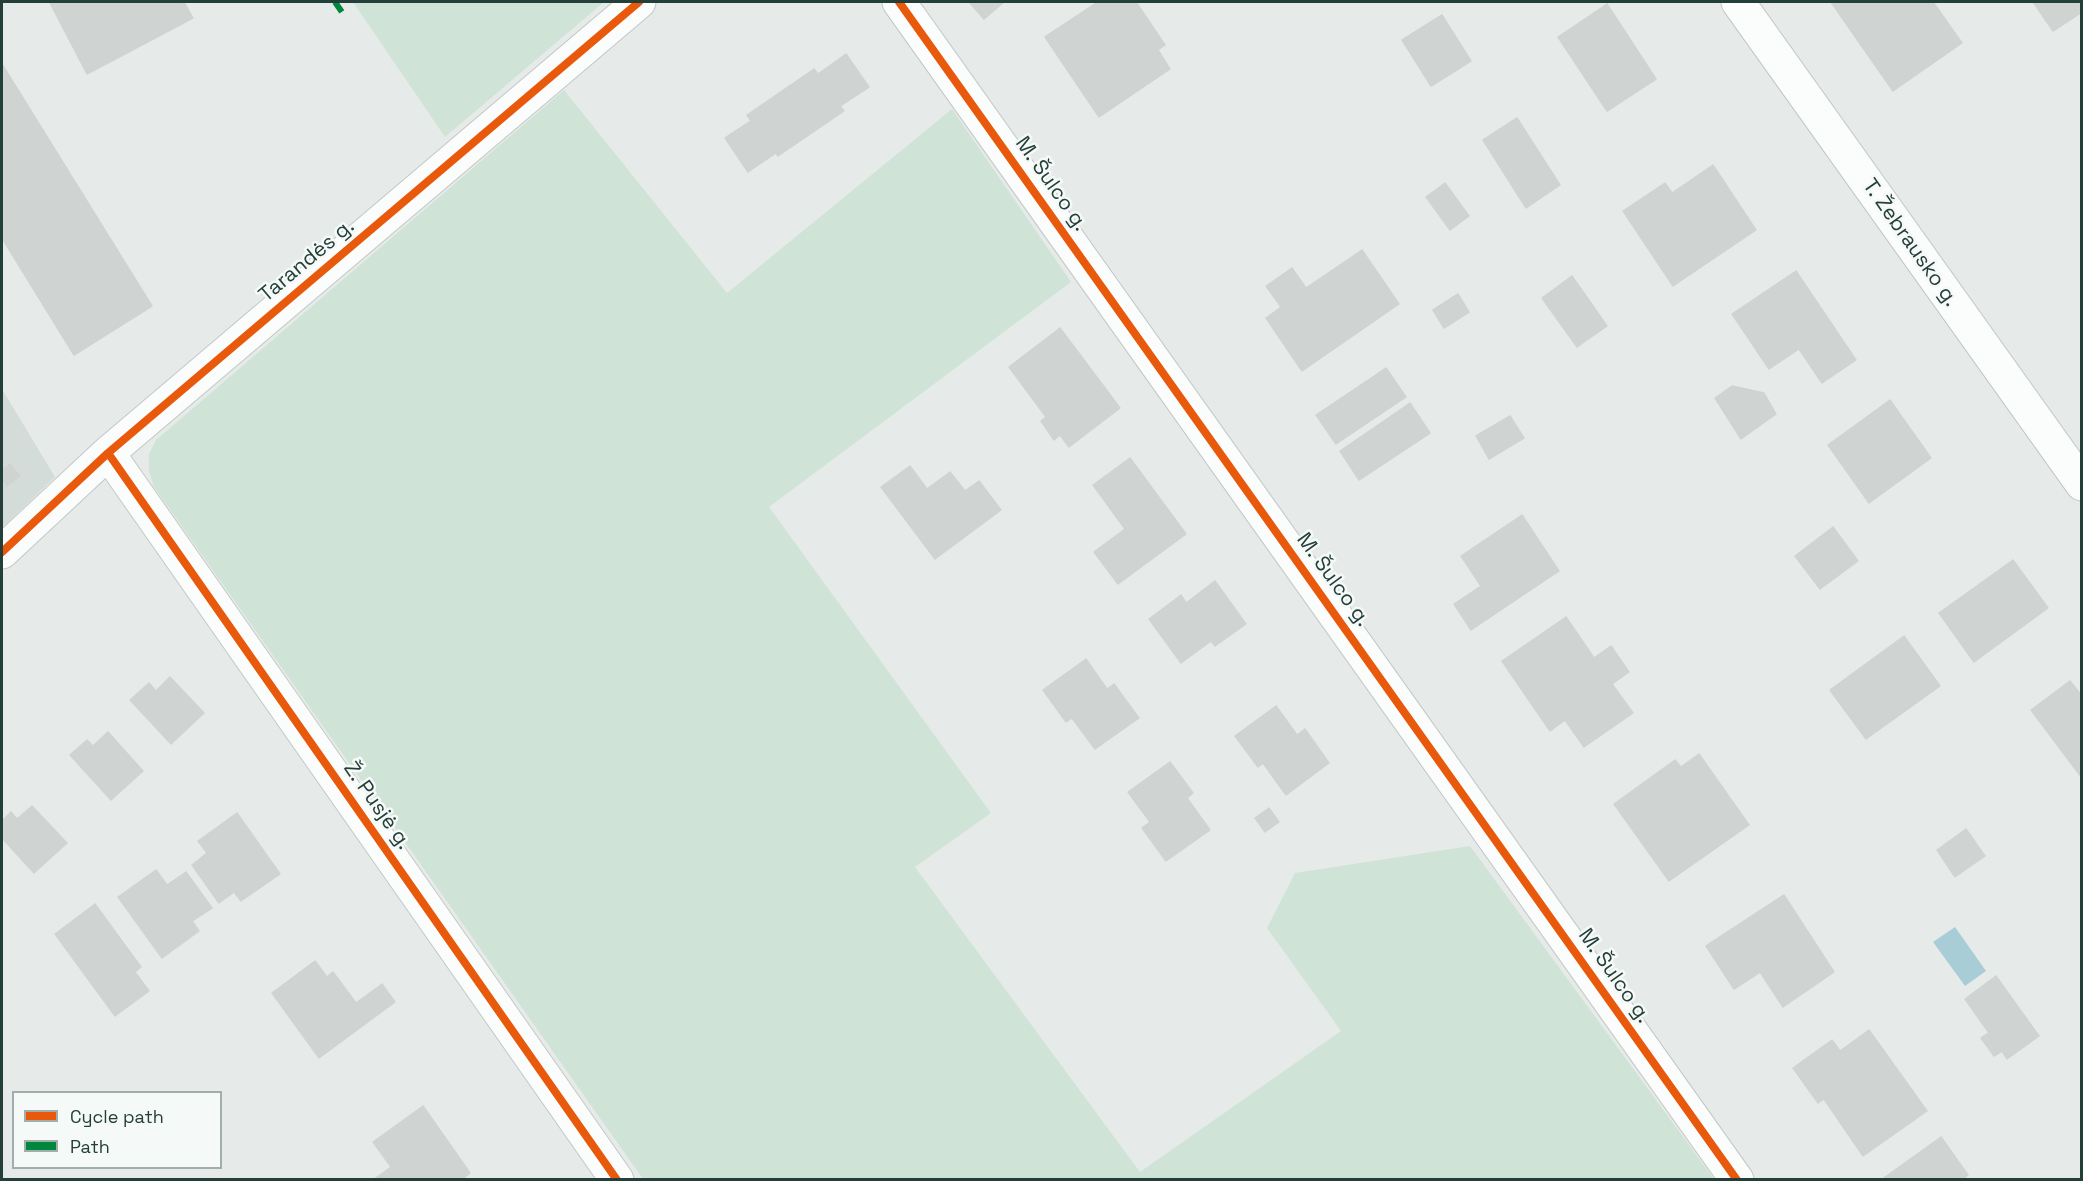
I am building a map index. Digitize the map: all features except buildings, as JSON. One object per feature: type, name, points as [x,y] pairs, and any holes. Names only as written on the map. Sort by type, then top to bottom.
[{"type":"street","name":"Tarandės g.","points":[[2,552],[108,453],[639,2]]},
{"type":"street","name":"M. Šulco g.","points":[[899,2],[1737,1179]]},
{"type":"street","name":"T. Žebrausko g.","points":[[1738,2],[2082,484]]},
{"type":"street","name":"Ž. Pusjė g.","points":[[108,453],[617,1179]]},
{"type":"shaded area","points":[[2,389],[55,477],[2,528]]},
{"type":"green space","points":[[353,2],[604,2],[445,137]]},
{"type":"green space","points":[[564,90],[727,293],[952,109],[1071,282],[769,507],[991,813],[915,867],[1140,1172],[1341,1031],[1267,928],[1295,873],[1470,846],[1714,1179],[643,1179],[154,487],[149,471],[149,454],[156,440]]},
{"type":"water","points":[[1955,927],[1986,971],[1965,986],[1933,942]]},
{"type":"marked path","points":[[335,2],[344,15]]},
{"type":"cycle path","points":[[2,552],[108,453],[639,2]]},
{"type":"cycle path","points":[[899,2],[1737,1180]]},
{"type":"cycle path","points":[[108,453],[617,1180]]}]
